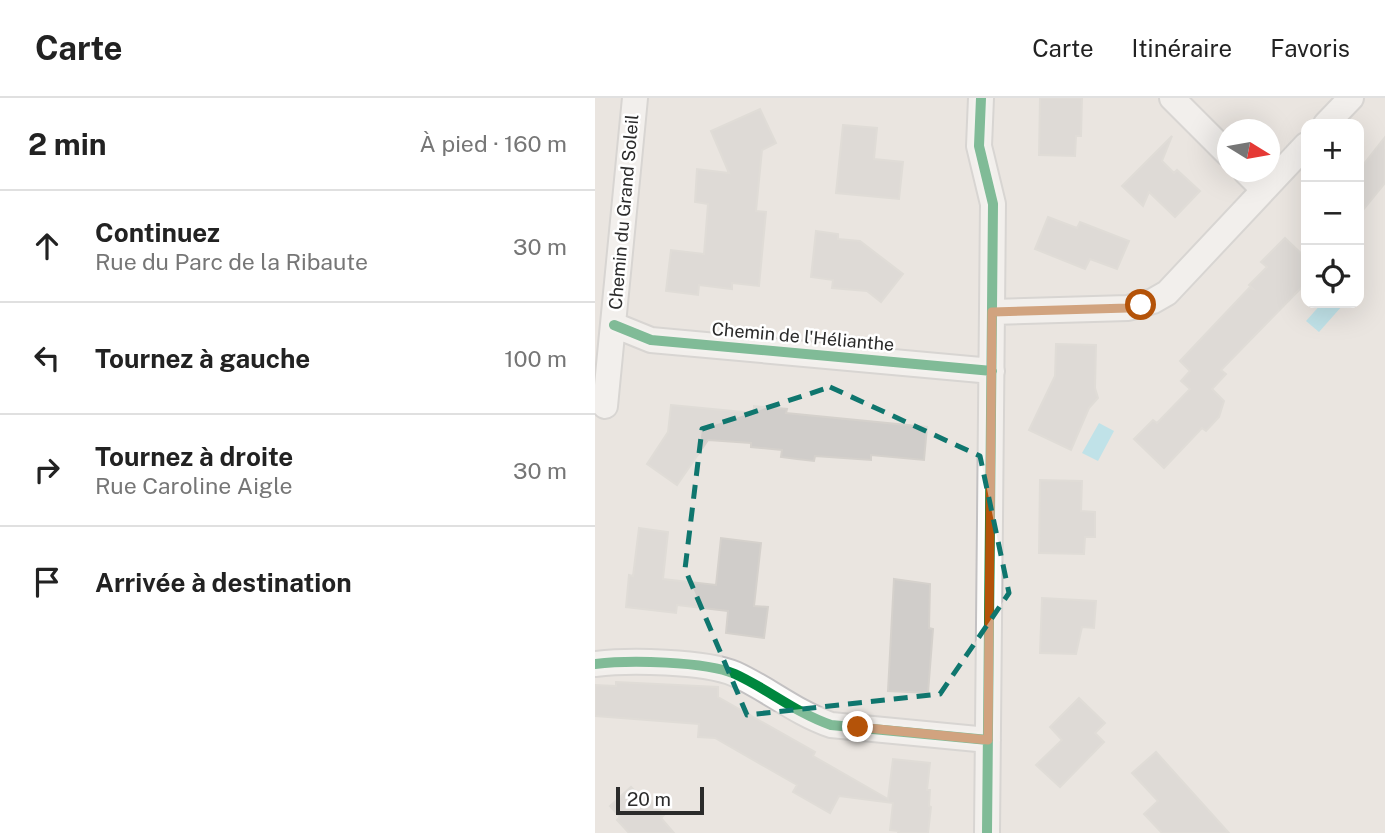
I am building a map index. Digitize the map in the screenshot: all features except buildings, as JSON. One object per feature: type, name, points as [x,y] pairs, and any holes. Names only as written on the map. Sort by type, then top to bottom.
[{"type":"street","name":"Chemin du Grand Soleil","points":[[614,325],[635,98]]},
{"type":"street","points":[[981,98],[979,146],[993,204],[987,833]]},
{"type":"street","points":[[1172,98],[1217,143]]},
{"type":"street","points":[[1331,119],[1351,98]]},
{"type":"street","points":[[992,312],[1128,308],[1153,301],[1167,293],[1301,150]]},
{"type":"street","points":[[1256,182],[1263,189]]},
{"type":"street","name":"Chemin de l'Hélianthe","points":[[614,325],[652,340],[992,371]]},
{"type":"street","points":[[605,406],[614,325]]},
{"type":"street","points":[[595,664],[621,661],[711,667],[734,674],[812,719],[831,725],[988,740]]},
{"type":"highlighted area","points":[[830,387],[980,456],[1009,593],[940,694],[747,715],[685,569],[702,429]]},
{"type":"water","points":[[1318,308],[1340,308],[1319,332],[1306,321]]},
{"type":"water","points":[[1099,423],[1114,431],[1098,461],[1082,453]]},
{"type":"cycle path","points":[[981,98],[979,146],[993,204],[987,833]]},
{"type":"cycle path","points":[[614,325],[651,340],[992,371]]},
{"type":"cycle path","points":[[595,664],[646,662],[705,666],[735,674],[831,725],[988,740]]},
{"type":"route","points":[[858,727],[988,740],[992,312],[1128,308],[1141,305]]}]
